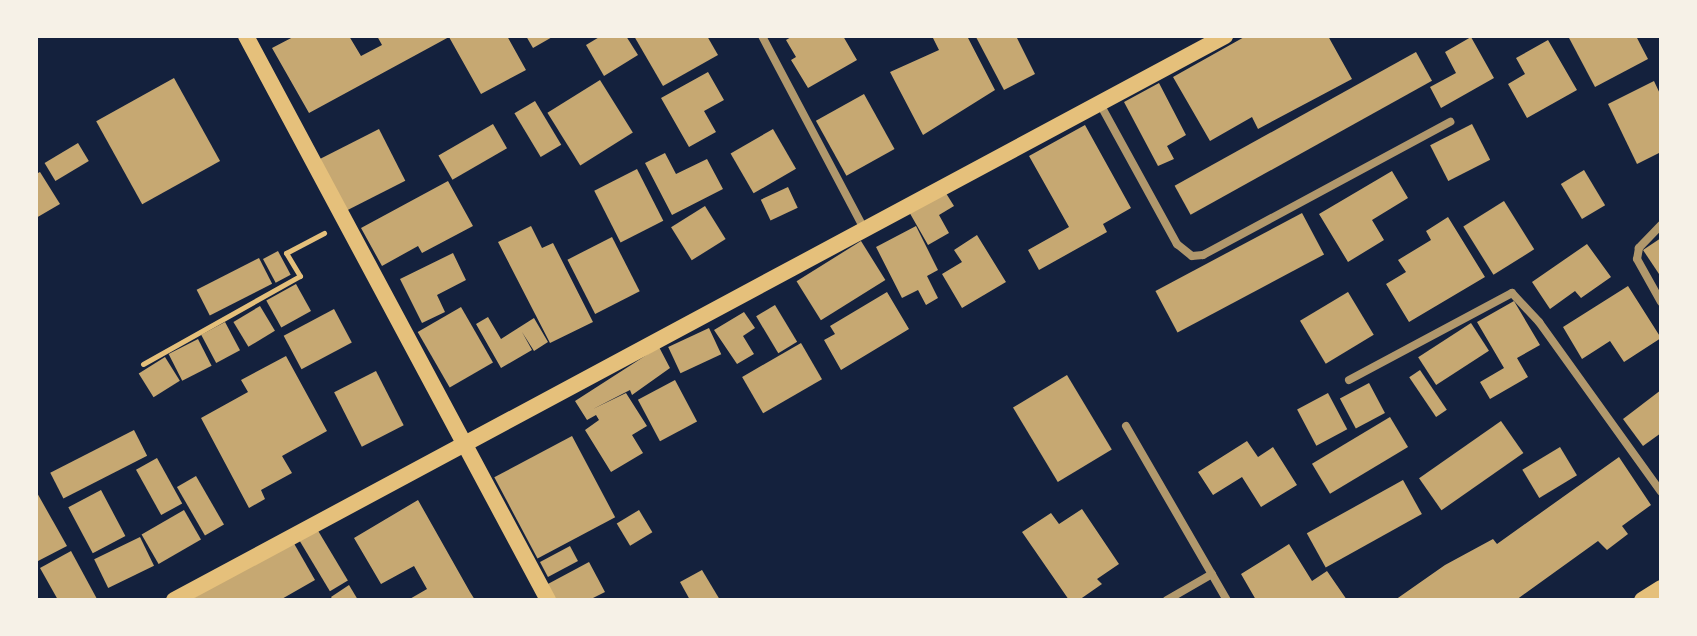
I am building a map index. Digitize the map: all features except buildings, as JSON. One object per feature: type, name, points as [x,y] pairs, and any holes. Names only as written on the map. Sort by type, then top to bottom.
[{"type":"main road","points":[[246,36],[548,600]]},
{"type":"main road","points":[[174,600],[464,441],[1225,36]]},
{"type":"main road","points":[[1642,600],[1661,588]]},
{"type":"street","points":[[762,36],[865,229]]},
{"type":"street","points":[[1100,104],[1177,244],[1192,256],[1203,255],[1450,122]]},
{"type":"street","points":[[1661,225],[1639,248],[1637,259],[1661,302]]},
{"type":"street","points":[[1349,380],[1512,293],[1539,322],[1661,492]]},
{"type":"street","points":[[1126,426],[1227,600]]},
{"type":"street","points":[[1167,600],[1212,574]]},
{"type":"path","points":[[143,364],[300,276],[286,253],[346,221]]}]
